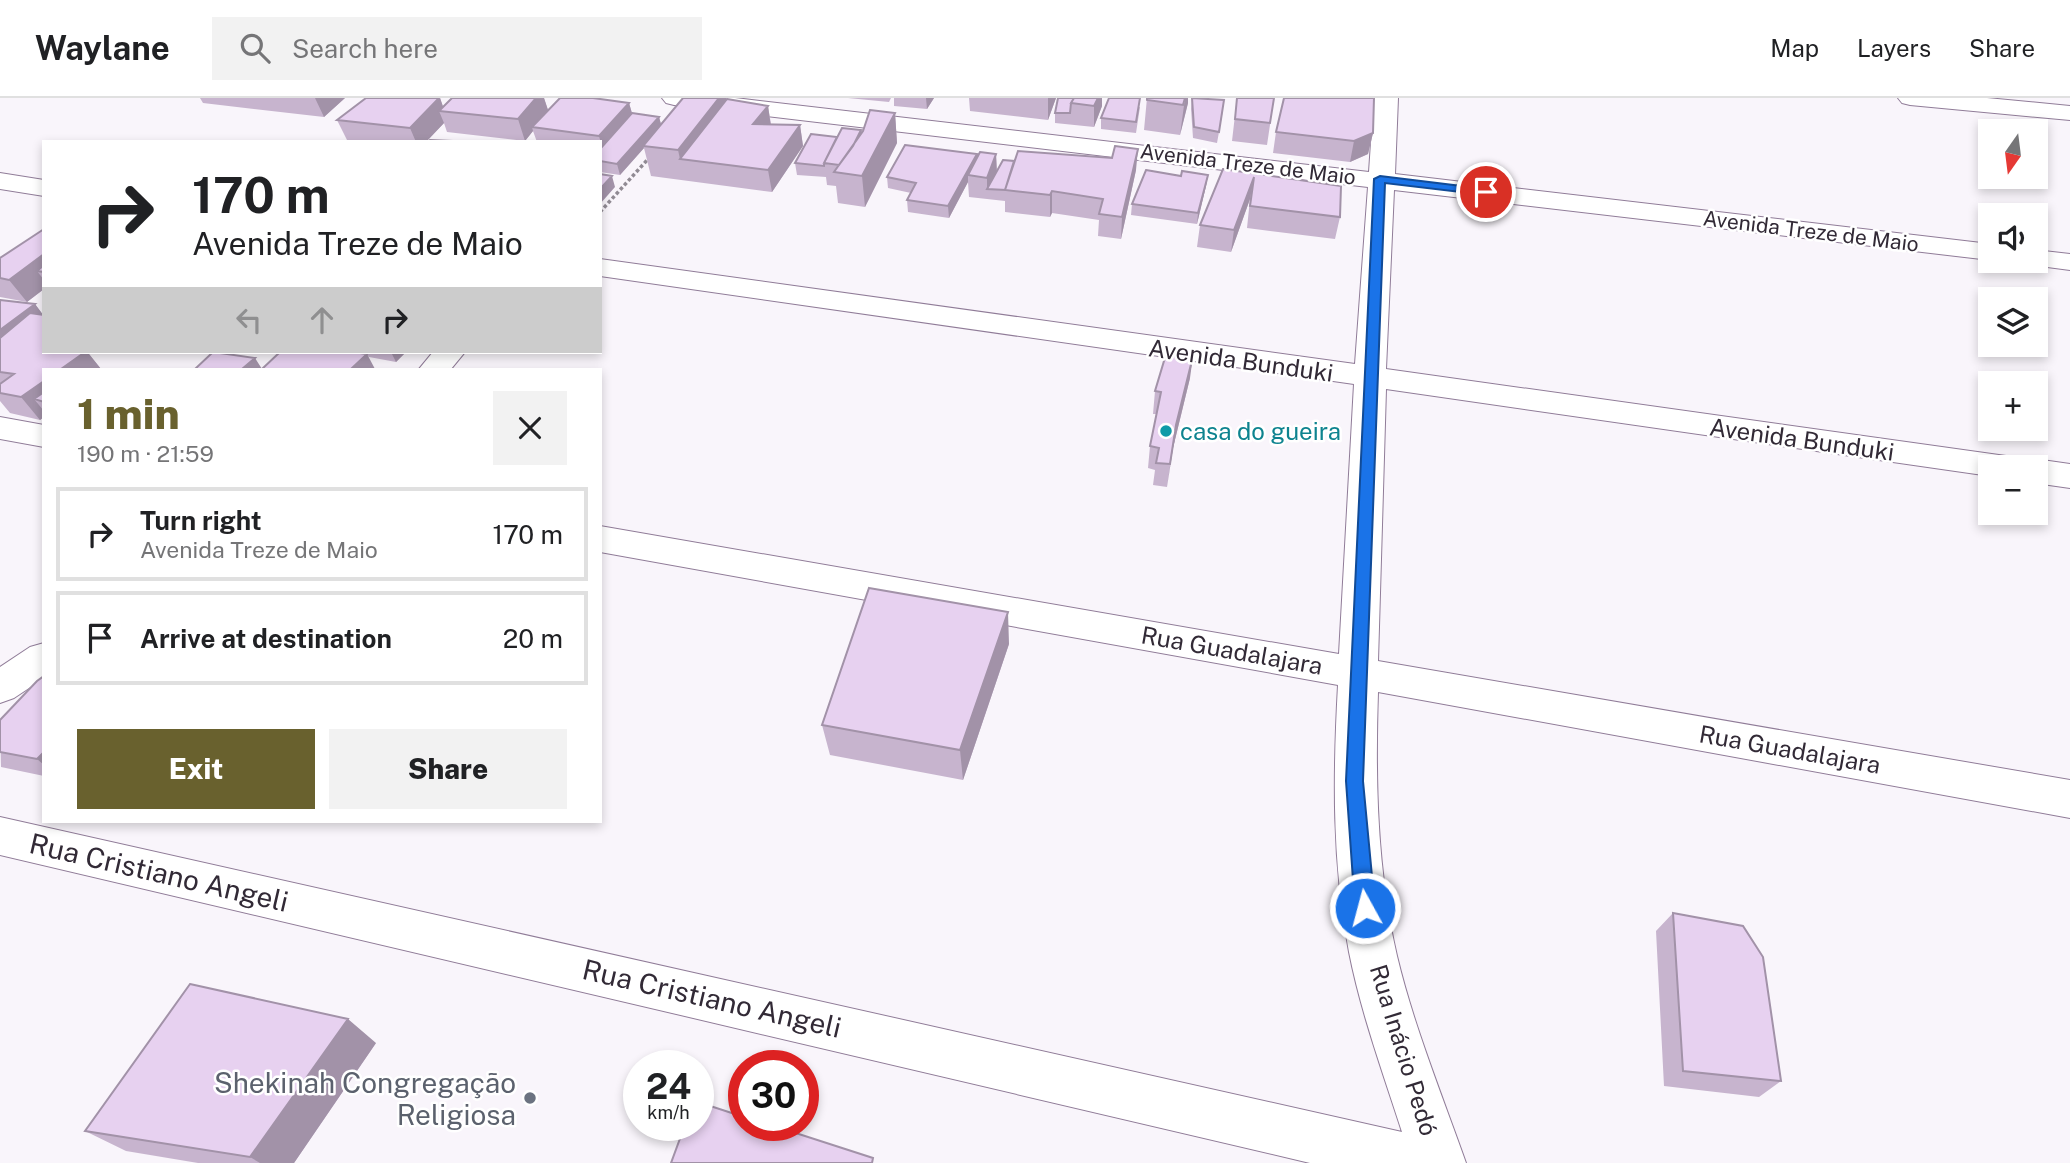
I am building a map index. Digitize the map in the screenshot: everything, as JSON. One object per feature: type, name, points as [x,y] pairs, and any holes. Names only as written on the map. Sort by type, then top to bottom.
[{"type":"street","name":"Rua Inácio Pedó","points":[[1386,98],[1370,379],[1354,781],[1365,908],[1379,979],[1438,1163]]},
{"type":"street","points":[[1910,98],[1964,101],[2070,114]]},
{"type":"street","name":"Avenida Treze de Maio","points":[[690,99],[1978,252]]},
{"type":"street","points":[[0,181],[42,188]]},
{"type":"street","points":[[2048,259],[2070,262]]},
{"type":"street","name":"Avenida Bunduki","points":[[602,267],[1370,379],[1978,463]]},
{"type":"street","points":[[435,368],[448,354]]},
{"type":"street","points":[[0,428],[42,436]]},
{"type":"street","points":[[2048,473],[2070,476]]},
{"type":"street","name":"Rua Guadalajara","points":[[602,539],[2070,799]]},
{"type":"street","points":[[0,687],[42,659]]},
{"type":"street","name":"Rua Cristiano Angeli","points":[[0,836],[1423,1163]]},
{"type":"path","points":[[602,209],[690,99]]},
{"type":"building","points":[[366,98],[439,98],[410,128],[337,120]]},
{"type":"building","points":[[452,98],[536,98],[518,119],[439,111]]},
{"type":"building","points":[[560,98],[593,98],[629,103],[599,136],[532,127]]},
{"type":"building","points":[[683,98],[719,98],[678,150],[643,146]]},
{"type":"building","points":[[1058,98],[1074,98],[1070,113],[1055,113]]},
{"type":"building","points":[[1074,98],[1098,98],[1094,106],[1071,103]]},
{"type":"building","points":[[1109,98],[1140,98],[1136,122],[1101,118]]},
{"type":"building","points":[[1147,98],[1185,98],[1183,105]]},
{"type":"building","points":[[1192,98],[1224,100],[1219,132],[1194,127]]},
{"type":"building","points":[[1237,98],[1274,98],[1270,123],[1235,119]]},
{"type":"building","points":[[1284,98],[1374,98],[1373,133],[1354,141],[1276,132]]},
{"type":"building","points":[[727,99],[768,106],[753,124],[800,125],[768,170],[680,159]]},
{"type":"building","points":[[870,110],[895,113],[862,176],[834,172],[863,131]]},
{"type":"building","points":[[632,113],[659,117],[617,164],[602,161],[602,147]]},
{"type":"building","points":[[842,128],[861,130],[839,165],[824,163]]},
{"type":"building","points":[[811,134],[837,137],[824,166],[795,163]]},
{"type":"building","points":[[905,145],[977,154],[948,206],[907,200],[916,183],[887,177]]},
{"type":"building","points":[[1115,146],[1138,149],[1122,217],[1099,214],[1103,199],[1052,191],[1050,195],[1005,190],[1018,151],[1112,158]]},
{"type":"building","points":[[980,152],[996,154],[987,178],[968,175]]},
{"type":"building","points":[[1003,160],[1014,161],[1005,190],[987,189]]},
{"type":"building","points":[[1223,169],[1341,186],[1340,217],[1250,206],[1254,177],[1234,230],[1200,225]]},
{"type":"building","points":[[1146,170],[1181,176],[1182,171],[1208,175],[1198,213],[1132,204]]},
{"type":"building","points":[[602,174],[612,176],[602,187]]},
{"type":"building","points":[[42,230],[42,255],[9,280],[0,278],[0,258]]},
{"type":"building","points":[[0,300],[35,304],[0,330]]},
{"type":"building","points":[[30,313],[42,315],[42,354],[82,354],[62,368],[42,368],[42,382],[21,397],[0,393],[0,384],[14,374],[0,372],[0,338]]},
{"type":"building","name":"casa do gueira","points":[[1167,351],[1193,356],[1176,425],[1170,464],[1156,463],[1159,448],[1150,446],[1161,392],[1155,391]]},
{"type":"building","points":[[211,354],[255,358],[243,368],[196,368]]},
{"type":"building","points":[[278,354],[367,354],[352,368],[263,368]]},
{"type":"building","points":[[42,393],[42,401],[34,399]]},
{"type":"building","points":[[869,588],[1008,612],[960,750],[822,725]]},
{"type":"building","points":[[42,677],[42,754],[37,759],[0,752],[0,720]]},
{"type":"building","points":[[1673,913],[1743,926],[1763,957],[1781,1081],[1683,1071]]},
{"type":"building","points":[[190,984],[348,1019],[250,1157],[85,1131]]},
{"type":"building","points":[[714,1107],[728,1112],[728,1141],[819,1141],[873,1158],[872,1163],[671,1163],[679,1141],[714,1141]]},
{"type":"place","name":"casa do gueira","points":[[1166,431]]},
{"type":"place","name":"Shekinah Congregação Religiosa","points":[[530,1098]]},
{"type":"route","points":[[1365,908],[1357,843],[1354,781],[1380,179],[1486,192]]}]
